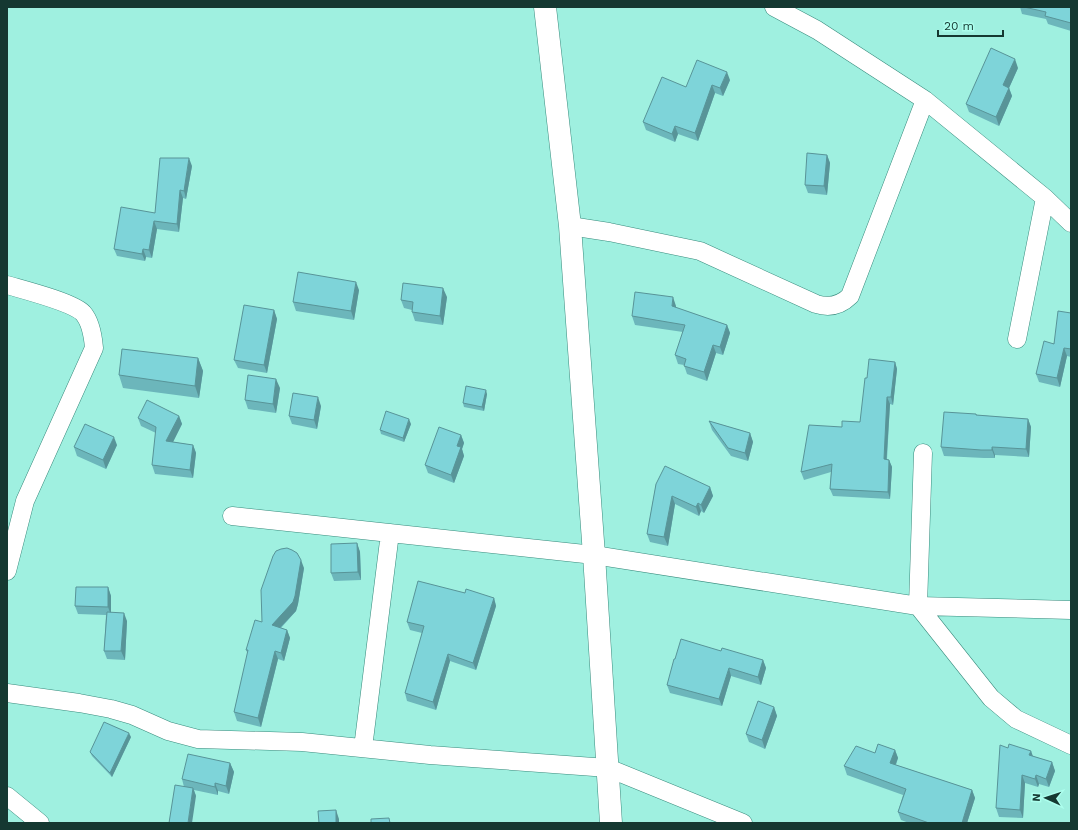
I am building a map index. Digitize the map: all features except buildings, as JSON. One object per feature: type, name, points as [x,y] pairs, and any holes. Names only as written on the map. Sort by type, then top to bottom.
[{"type":"street","points":[[545,7],[570,226],[594,555],[611,823]]},
{"type":"street","points":[[774,7],[817,30],[925,100],[1045,198],[1071,223]]},
{"type":"street","points":[[570,226],[609,232],[700,252],[816,304],[835,306],[844,302],[850,296],[925,100]]},
{"type":"street","points":[[1017,339],[1045,198]]},
{"type":"street","points":[[7,285],[74,306],[83,314],[89,325],[93,336],[94,348],[25,501],[7,571]]},
{"type":"street","points":[[923,453],[918,606],[991,698],[1016,719],[1071,746]]},
{"type":"street","points":[[232,516],[594,555],[918,606],[1071,610]]},
{"type":"street","points":[[363,748],[390,533]]},
{"type":"street","points":[[7,693],[111,709],[132,715],[168,731],[198,739],[302,742],[430,755],[608,768],[743,823]]},
{"type":"street","points":[[7,796],[40,823]]}]
